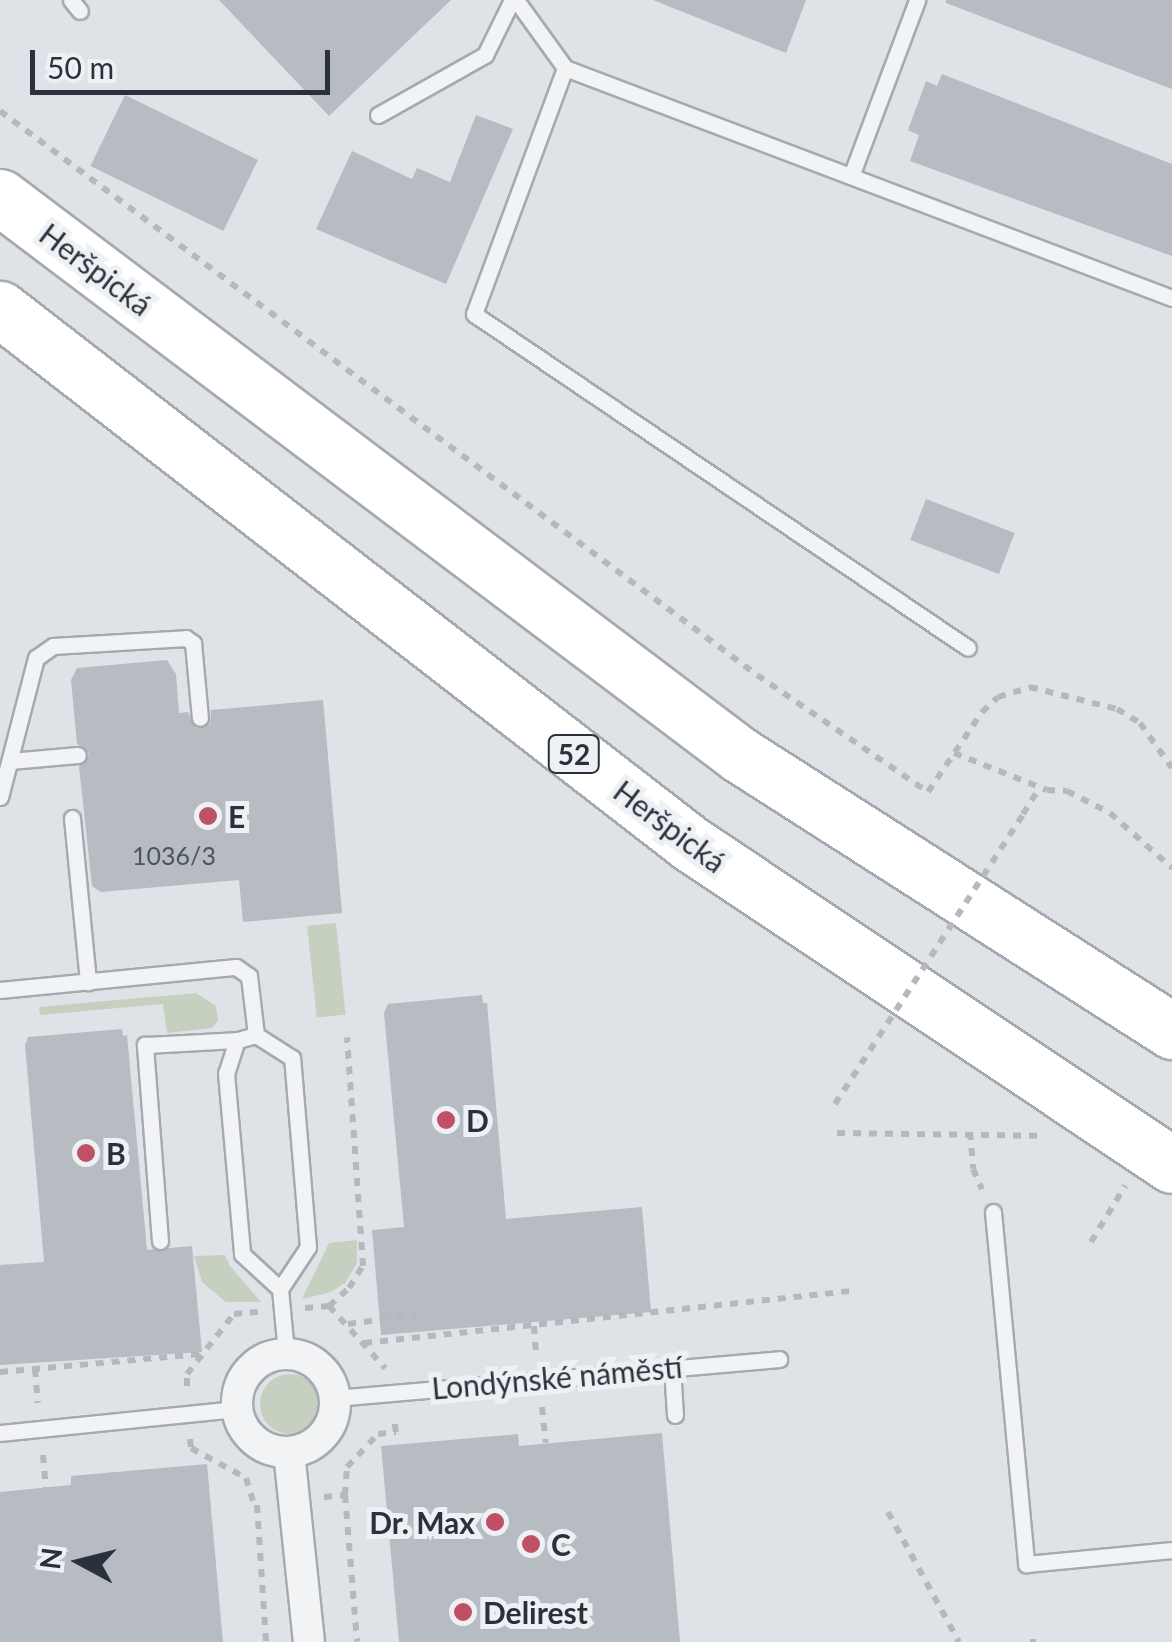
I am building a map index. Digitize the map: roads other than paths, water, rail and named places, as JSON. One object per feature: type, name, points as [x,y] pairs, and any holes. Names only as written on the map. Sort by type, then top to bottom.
[{"type":"highway","name":"Heršpická","points":[[0,197],[740,755],[1172,1031]]},
{"type":"highway","name":"Heršpická","points":[[0,309],[690,844],[1148,1175]]},
{"type":"street","points":[[286,1352],[312,1360],[324,1370],[335,1398],[328,1428],[305,1448],[290,1452],[275,1452],[248,1436],[236,1409],[243,1377],[253,1365],[286,1352]]},
{"type":"street","points":[[290,1452],[309,1642]]},
{"type":"lane","points":[[378,115],[485,55],[514,0],[565,68],[1172,298]]},
{"type":"lane","points":[[851,176],[917,0]]},
{"type":"lane","points":[[565,68],[474,314],[968,648]]},
{"type":"lane","points":[[0,797],[36,658],[53,646],[186,638],[193,643],[200,718]]},
{"type":"lane","points":[[10,760],[78,755]]},
{"type":"lane","points":[[72,818],[88,982]]},
{"type":"lane","points":[[0,990],[236,968],[249,976],[256,1035]]},
{"type":"lane","points":[[160,1242],[145,1045],[237,1040],[256,1035],[292,1058],[308,1247],[280,1290]]},
{"type":"lane","points":[[237,1040],[226,1073],[242,1254],[280,1290],[286,1352]]},
{"type":"lane","points":[[993,1212],[1026,1564],[1172,1550]]},
{"type":"lane","name":"Londýnské náměstí","points":[[335,1398],[779,1359]]},
{"type":"lane","points":[[672,1367],[675,1415]]},
{"type":"lane","points":[[0,1433],[236,1409]]},
{"type":"place","name":"E","points":[[208,816]]},
{"type":"place","name":"D","points":[[446,1120]]},
{"type":"place","name":"B","points":[[86,1153]]},
{"type":"place","name":"Dr. Max","points":[[495,1522]]},
{"type":"place","name":"C","points":[[531,1544]]},
{"type":"place","name":"Delirest","points":[[463,1612]]}]
